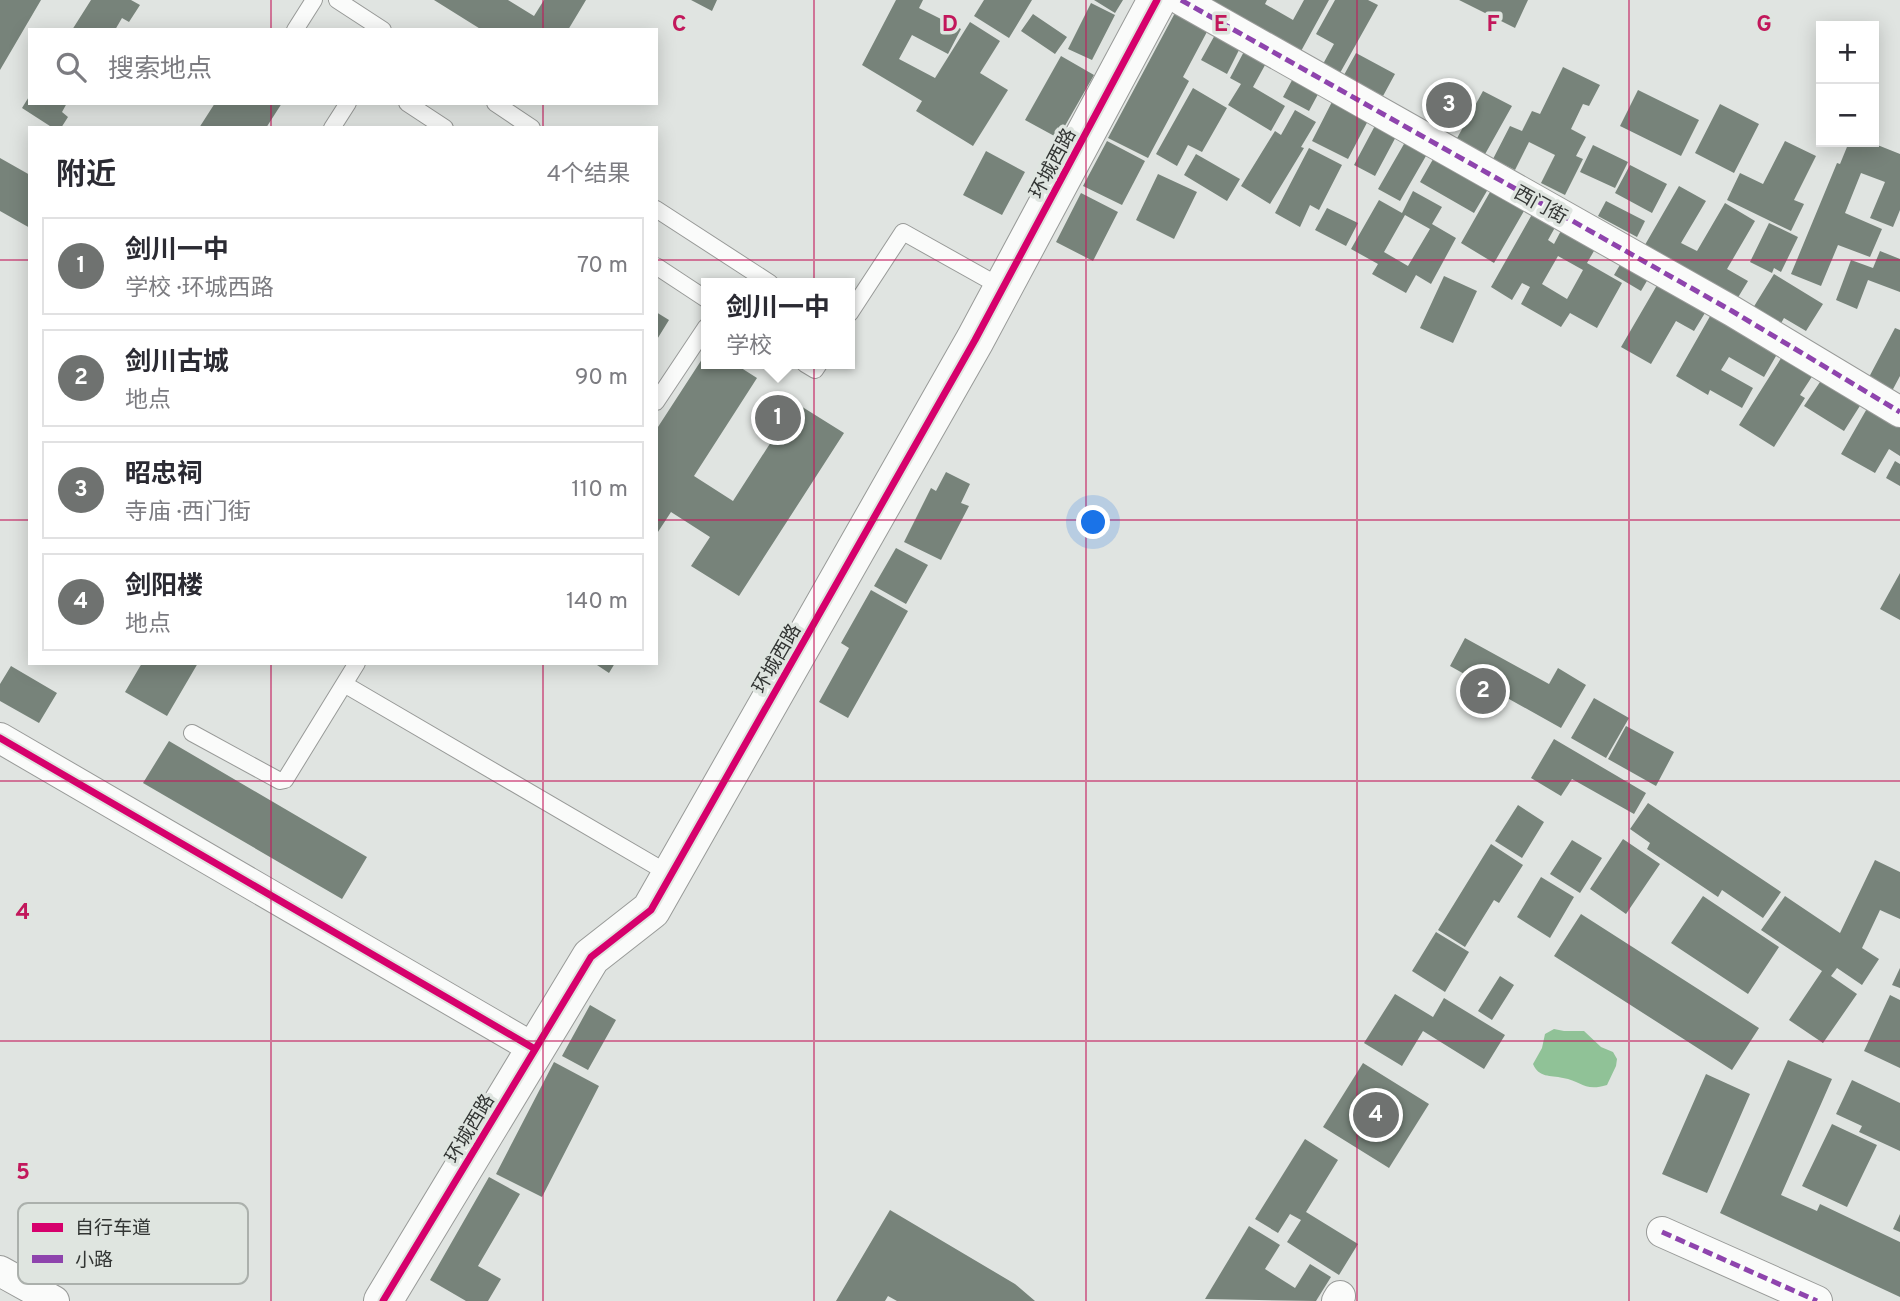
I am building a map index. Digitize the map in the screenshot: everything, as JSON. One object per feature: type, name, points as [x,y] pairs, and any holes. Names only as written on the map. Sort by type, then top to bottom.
[{"type":"street","name":"环城西路","points":[[383,1301],[591,957],[651,909],[1003,288],[1157,0]]},
{"type":"street","name":"西门街","points":[[1181,0],[1732,311],[1900,412]]},
{"type":"street","points":[[0,738],[535,1049]]},
{"type":"street","points":[[1662,1232],[1816,1301]]},
{"type":"street","points":[[0,1271],[18,1281]]},
{"type":"street","points":[[23,1284],[54,1301]]},
{"type":"lane","points":[[296,28],[314,0]]},
{"type":"lane","points":[[337,0],[380,28]]},
{"type":"lane","points":[[333,126],[347,105]]},
{"type":"lane","points":[[410,105],[442,126]]},
{"type":"lane","points":[[498,105],[529,126]]},
{"type":"lane","points":[[658,210],[762,278]]},
{"type":"lane","points":[[855,305],[903,232],[1003,288]]},
{"type":"lane","points":[[658,267],[701,296]]},
{"type":"lane","points":[[658,399],[701,334]]},
{"type":"lane","points":[[192,733],[279,781],[285,780],[356,665]]},
{"type":"lane","points":[[344,684],[671,875]]},
{"type":"shaded area","points":[[1554,1029],[1584,1031],[1601,1047],[1613,1052],[1617,1059],[1616,1066],[1607,1085],[1588,1087],[1569,1079],[1538,1072],[1533,1064],[1542,1048],[1545,1034]]},
{"type":"building","points":[[0,0],[41,0],[0,70]]},
{"type":"building","points":[[91,0],[131,0],[140,5],[129,22],[122,18],[116,28],[73,28]]},
{"type":"building","points":[[434,0],[508,0],[534,16],[544,0],[586,0],[569,28],[479,28]]},
{"type":"building","points":[[691,0],[717,0],[712,11]]},
{"type":"building","points":[[896,0],[923,0],[919,8],[961,29],[948,54],[912,35],[899,59],[935,78],[970,22],[1000,41],[980,73],[1008,90],[973,146],[916,111],[922,101],[862,65]]},
{"type":"building","points":[[984,0],[1032,0],[1009,38],[974,16]]},
{"type":"building","points":[[1094,0],[1123,0],[1115,13]]},
{"type":"building","points":[[1204,0],[1267,0],[1265,4],[1293,20],[1304,0],[1329,0],[1300,53]]},
{"type":"building","points":[[1335,0],[1368,0],[1378,5],[1340,73],[1323,64],[1334,44],[1316,34]]},
{"type":"building","points":[[1459,0],[1528,0],[1515,28]]},
{"type":"building","points":[[1091,3],[1115,15],[1092,60],[1068,49]]},
{"type":"building","points":[[1176,11],[1209,28],[1183,77],[1189,81],[1148,158],[1108,138]]},
{"type":"building","points":[[1033,14],[1067,37],[1055,54],[1021,31]]},
{"type":"building","points":[[1216,33],[1241,46],[1227,74],[1201,60]]},
{"type":"building","points":[[1248,44],[1270,56],[1253,87],[1285,106],[1271,131],[1228,105],[1241,84],[1230,78]]},
{"type":"building","points":[[1356,53],[1395,74],[1383,96],[1344,75]]},
{"type":"building","points":[[1061,56],[1094,75],[1058,138],[1025,120]]},
{"type":"building","points":[[1563,67],[1600,85],[1589,106],[1583,104],[1571,129],[1586,137],[1576,156],[1583,159],[1565,195],[1541,183],[1555,155],[1529,142],[1515,170],[1493,159],[1510,126],[1522,131],[1532,111],[1540,114]]},
{"type":"building","points":[[1298,69],[1324,83],[1309,111],[1283,97]]},
{"type":"building","points":[[1437,83],[1472,104],[1458,128],[1423,108]]},
{"type":"building","points":[[1193,88],[1227,108],[1202,152],[1188,145],[1177,166],[1156,154]]},
{"type":"building","points":[[1638,90],[1699,120],[1681,156],[1620,126]]},
{"type":"building","points":[[1483,91],[1512,106],[1484,156],[1456,140]]},
{"type":"building","points":[[1335,96],[1371,115],[1348,159],[1312,141]]},
{"type":"building","points":[[28,98],[28,105],[66,105],[62,112],[68,117],[62,126],[50,126],[22,108]]},
{"type":"building","points":[[1720,104],[1759,124],[1734,173],[1695,153]]},
{"type":"building","points":[[214,105],[281,105],[267,126],[200,126]]},
{"type":"building","points":[[1295,110],[1316,122],[1301,147],[1304,148],[1270,204],[1241,186],[1275,131],[1281,135]]},
{"type":"building","points":[[1378,120],[1399,131],[1375,176],[1354,165]]},
{"type":"building","points":[[1408,137],[1430,149],[1400,201],[1378,189]]},
{"type":"building","points":[[1107,141],[1145,161],[1122,205],[1083,186]]},
{"type":"building","points":[[1785,141],[1816,156],[1794,200],[1804,204],[1791,231],[1727,200],[1740,173],[1763,184]]},
{"type":"building","points":[[1593,145],[1628,162],[1615,188],[1580,172]]},
{"type":"building","points":[[1879,146],[1900,154],[1900,210],[1893,227],[1870,218],[1885,182],[1861,173],[1845,213],[1882,229],[1870,257],[1838,245],[1821,286],[1791,274],[1837,163],[1840,164],[1847,147]]},
{"type":"building","points":[[1309,148],[1342,165],[1319,210],[1310,205],[1300,227],[1275,213]]},
{"type":"building","points":[[986,151],[1025,172],[1002,215],[963,195]]},
{"type":"building","points":[[1196,154],[1240,179],[1227,201],[1184,175]]},
{"type":"building","points":[[1436,154],[1491,184],[1474,213],[1420,182]]},
{"type":"building","points":[[0,158],[28,174],[28,227],[0,211]]},
{"type":"building","points":[[1630,165],[1667,184],[1652,213],[1615,193]]},
{"type":"building","points":[[1158,174],[1197,192],[1174,239],[1136,220]]},
{"type":"building","points":[[1494,185],[1528,204],[1494,263],[1461,243]]},
{"type":"building","points":[[1679,186],[1706,201],[1681,243],[1697,251],[1725,203],[1755,221],[1727,269],[1748,281],[1734,304],[1642,250]]},
{"type":"building","points":[[1413,191],[1442,207],[1432,224],[1456,238],[1431,284],[1416,275],[1406,293],[1372,274],[1378,264],[1351,249],[1379,200],[1402,213]],"holes":[[[1405,215],[1430,229],[1408,266],[1384,252]]]},
{"type":"building","points":[[1081,193],[1118,212],[1093,261],[1056,242]]},
{"type":"building","points":[[1606,201],[1645,221],[1637,237],[1598,216]]},
{"type":"building","points":[[1327,208],[1358,223],[1346,246],[1315,230]]},
{"type":"building","points":[[1535,209],[1558,222],[1548,240],[1554,244],[1564,225],[1598,244],[1587,263],[1622,283],[1597,328],[1570,313],[1561,327],[1521,304],[1530,287],[1522,283],[1512,300],[1491,287]],"holes":[[[1558,256],[1583,270],[1567,299],[1542,284]]]},
{"type":"building","points":[[1769,223],[1798,237],[1781,272],[1774,268],[1772,273],[1750,262]]},
{"type":"building","points":[[1880,251],[1900,259],[1900,292],[1868,280],[1857,309],[1836,300],[1851,260],[1873,268]]},
{"type":"building","points":[[1624,258],[1651,274],[1641,291],[1614,275]]},
{"type":"building","points":[[1774,274],[1823,304],[1806,331],[1784,318],[1780,325],[1753,308]]},
{"type":"building","points":[[1444,276],[1477,291],[1453,343],[1420,328]]},
{"type":"building","points":[[1660,280],[1708,308],[1694,331],[1676,321],[1651,364],[1621,347]]},
{"type":"building","points":[[1713,311],[1780,349],[1764,377],[1729,357],[1721,370],[1753,388],[1742,408],[1710,390],[1708,395],[1676,376]]},
{"type":"building","points":[[658,313],[669,320],[658,338]]},
{"type":"building","points":[[1895,328],[1900,330],[1900,376],[1892,391],[1868,379]]},
{"type":"building","points":[[1785,352],[1815,372],[1800,395],[1805,398],[1774,447],[1739,425]]},
{"type":"building","points":[[701,361],[701,369],[743,369],[757,378],[694,476],[733,501],[796,403],[844,433],[739,596],[691,566],[710,537],[671,512],[658,532],[658,427]]},
{"type":"building","points":[[1824,376],[1863,401],[1844,431],[1804,406]]},
{"type":"building","points":[[1869,405],[1900,423],[1900,456],[1889,449],[1875,473],[1841,454]]},
{"type":"building","points":[[1895,461],[1900,464],[1900,486],[1886,478]]},
{"type":"building","points":[[946,472],[970,484],[961,503],[969,506],[941,560],[904,542],[931,488],[936,491]]},
{"type":"building","points":[[896,548],[928,565],[906,604],[874,586]]},
{"type":"building","points":[[1900,573],[1900,620],[1880,609]]},
{"type":"building","points":[[871,590],[908,611],[848,718],[819,702],[849,648],[841,643]]},
{"type":"building","points":[[1465,638],[1549,684],[1558,668],[1586,685],[1561,728],[1450,666]]},
{"type":"building","points":[[141,665],[197,665],[167,716],[125,692]]},
{"type":"building","points":[[597,665],[614,665],[609,673]]},
{"type":"building","points":[[11,666],[57,693],[39,723],[0,701],[0,684]]},
{"type":"building","points":[[1594,698],[1629,718],[1606,758],[1571,738]]},
{"type":"building","points":[[1626,726],[1674,752],[1656,786],[1608,759]]},
{"type":"building","points":[[1554,739],[1646,793],[1634,814],[1572,779],[1561,796],[1531,778]]},
{"type":"building","points":[[169,741],[367,857],[342,899],[143,783]]},
{"type":"building","points":[[1648,803],[1781,892],[1763,918],[1722,890],[1718,897],[1647,849],[1650,843],[1630,829]]},
{"type":"building","points":[[1518,805],[1544,822],[1522,858],[1495,841]]},
{"type":"building","points":[[1623,839],[1660,864],[1626,914],[1590,889]]},
{"type":"building","points":[[1572,840],[1602,858],[1580,893],[1550,874]]},
{"type":"building","points":[[1491,844],[1523,865],[1499,903],[1494,900],[1465,947],[1438,930]]},
{"type":"building","points":[[1875,860],[1900,872],[1900,919],[1880,910],[1862,948],[1879,959],[1862,985],[1837,968],[1831,976],[1857,994],[1823,1043],[1789,1020],[1822,971],[1761,930],[1785,896],[1840,933]]},
{"type":"building","points":[[1541,877],[1574,897],[1550,938],[1517,917]]},
{"type":"building","points":[[1703,896],[1779,947],[1748,994],[1671,943]]},
{"type":"building","points":[[1581,914],[1759,1028],[1732,1070],[1554,956]]},
{"type":"building","points":[[1436,932],[1469,952],[1445,992],[1412,971]]},
{"type":"building","points":[[1900,968],[1900,988],[1892,985]]},
{"type":"building","points":[[1500,976],[1514,985],[1492,1020],[1478,1011]]},
{"type":"building","points":[[1395,994],[1433,1017],[1444,998],[1505,1035],[1484,1069],[1423,1031],[1402,1066],[1364,1043]]},
{"type":"building","points":[[1890,995],[1900,1000],[1900,1068],[1864,1051]]},
{"type":"building","points":[[590,1005],[616,1020],[588,1070],[562,1056]]},
{"type":"building","points":[[1788,1060],[1832,1079],[1781,1195],[1817,1211],[1820,1204],[1900,1242],[1900,1297],[1720,1213]]},
{"type":"building","points":[[554,1062],[599,1086],[542,1197],[496,1174]]},
{"type":"building","points":[[1363,1063],[1429,1104],[1389,1168],[1323,1127]]},
{"type":"building","points":[[1706,1074],[1750,1094],[1707,1193],[1662,1174]]},
{"type":"building","points":[[1852,1080],[1900,1103],[1900,1151],[1859,1132],[1862,1126],[1836,1114]]},
{"type":"building","points":[[1832,1124],[1877,1145],[1847,1207],[1802,1186]]},
{"type":"building","points":[[1305,1139],[1338,1160],[1306,1212],[1358,1244],[1339,1275],[1287,1242],[1301,1220],[1290,1214],[1278,1233],[1255,1219]]},
{"type":"building","points":[[489,1177],[520,1194],[478,1266],[501,1279],[488,1301],[466,1301],[430,1280]]},
{"type":"building","points":[[890,1210],[1015,1284],[1035,1301],[897,1301],[888,1296],[885,1301],[836,1301]]},
{"type":"building","points":[[1900,1214],[1900,1232],[1893,1229]]},
{"type":"building","points":[[1249,1226],[1280,1245],[1265,1269],[1295,1288],[1310,1264],[1331,1277],[1316,1301],[1205,1299]]},
{"type":"marked path","points":[[1181,0],[1732,311],[1900,412]]},
{"type":"marked path","points":[[1662,1232],[1817,1301]]},
{"type":"cycle path","points":[[383,1301],[591,957],[651,910],[975,340],[1157,0]]},
{"type":"cycle path","points":[[0,738],[535,1049]]},
{"type":"place","name":"昭忠祠","points":[[1449,105]]},
{"type":"place","name":"剑川一中","points":[[778,418]]},
{"type":"place","name":"剑川古城","points":[[1483,691]]},
{"type":"place","name":"剑阳楼","points":[[1376,1115]]}]
